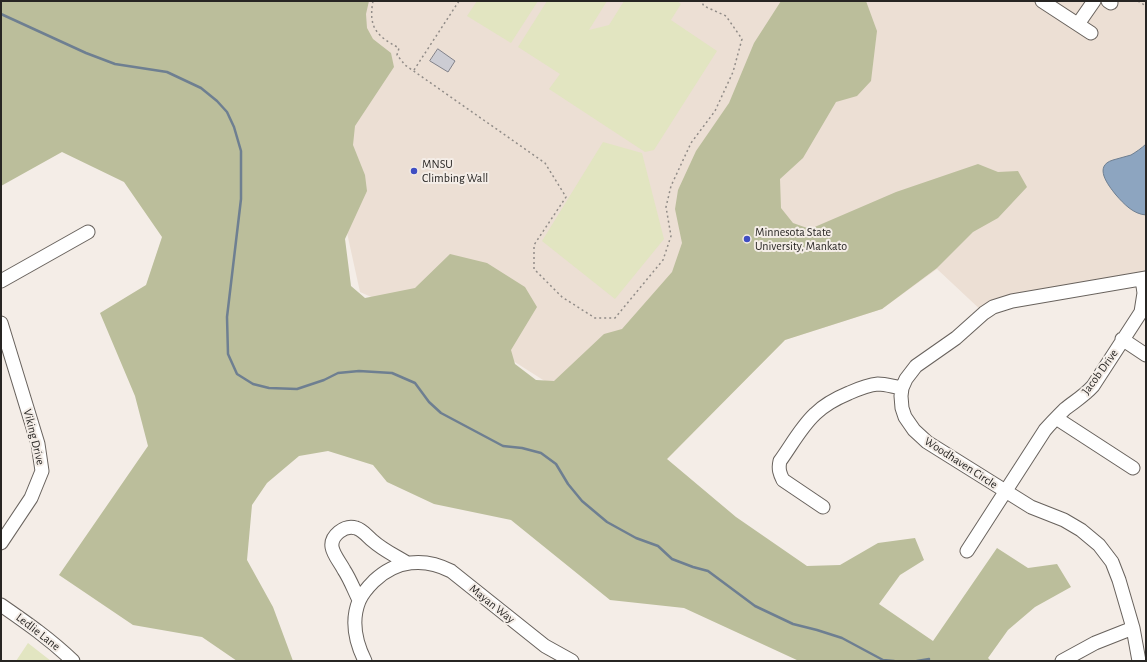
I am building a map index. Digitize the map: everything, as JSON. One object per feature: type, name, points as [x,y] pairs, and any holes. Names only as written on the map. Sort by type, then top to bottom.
[{"type":"street","points":[[1042,1],[1091,33]]},
{"type":"street","points":[[1078,24],[1094,1]]},
{"type":"street","points":[[1,281],[88,232]]},
{"type":"street","points":[[823,507],[783,480],[780,475],[779,466],[780,462],[804,426],[814,414],[823,407],[842,396],[867,386],[880,384],[902,388],[906,379],[916,366],[951,342],[993,307],[1012,301],[1144,278]]},
{"type":"street","name":"Jacob Drive","points":[[967,551],[1045,430],[1067,408],[1086,394],[1141,312],[1144,293],[1144,278]]},
{"type":"street","name":"Viking Drive","points":[[1,323],[38,444],[42,471],[31,498],[1,543]]},
{"type":"street","name":"Jacob Drive","points":[[1122,340],[1146,355]]},
{"type":"street","name":"Woodhaven Circle","points":[[902,388],[902,408],[905,417],[914,430],[927,442],[1031,507],[1081,530],[1099,545],[1112,562],[1119,580],[1133,628],[1139,661]]},
{"type":"street","points":[[1056,418],[1134,468]]},
{"type":"street","points":[[360,600],[332,550],[332,544],[337,533],[343,528],[357,528],[363,531],[377,544],[407,564]]},
{"type":"street","name":"Mayan Way","points":[[365,661],[359,649],[355,630],[357,610],[360,600],[369,586],[390,569],[419,562],[430,563],[451,571],[545,646],[572,661]]},
{"type":"street","name":"Ledlie Lane","points":[[1,605],[35,628],[73,661]]},
{"type":"street","points":[[1062,661],[1095,643],[1133,628]]},
{"type":"path","points":[[373,1],[371,12],[374,29],[383,39],[399,48],[397,55],[405,64],[545,164],[566,197],[534,245],[534,269],[562,297],[595,318],[615,318],[663,260],[670,236],[666,207],[671,186],[691,143],[714,111],[733,72],[742,39],[726,16],[704,6],[701,1]]},
{"type":"path","points":[[414,70],[459,1]]},
{"type":"path","points":[[1138,1],[1146,6]]},
{"type":"shaded area","name":"Minnesota State University, Mankato","points":[[359,1],[1146,1],[1146,279],[984,313],[937,269],[882,309],[785,340],[667,459],[507,357],[360,292],[342,210]]},
{"type":"green space","points":[[1,1],[369,1],[366,14],[367,28],[373,39],[391,53],[394,67],[355,126],[353,145],[365,175],[367,191],[345,239],[351,286],[365,298],[415,288],[450,254],[487,263],[525,287],[537,307],[511,350],[515,364],[536,380],[554,381],[604,334],[622,329],[672,272],[682,243],[675,209],[678,190],[696,151],[729,103],[754,43],[781,1],[866,1],[877,31],[871,81],[857,96],[836,102],[803,158],[780,179],[781,208],[793,223],[810,229],[896,192],[978,164],[998,172],[1018,171],[1027,187],[998,218],[973,232],[937,268],[882,309],[785,340],[667,459],[736,517],[807,566],[840,565],[878,543],[915,538],[924,560],[900,575],[879,604],[933,641],[997,548],[1028,568],[1057,564],[1071,587],[1035,607],[1008,630],[988,658],[991,661],[799,661],[684,608],[610,600],[511,520],[434,504],[387,482],[373,465],[328,451],[299,456],[267,483],[252,505],[247,560],[273,607],[293,661],[237,661],[202,637],[133,625],[59,575],[148,446],[135,396],[100,313],[146,285],[162,237],[124,182],[62,152],[1,186]]},
{"type":"green space","points":[[477,1],[538,1],[511,43],[467,16]]},
{"type":"green space","points":[[547,1],[607,1],[589,30],[609,25],[624,1],[677,1],[681,4],[671,20],[717,51],[654,150],[645,152],[549,89],[560,74],[518,47]]},
{"type":"green space","points":[[603,142],[642,153],[664,239],[615,299],[542,241]]},
{"type":"green space","points":[[28,643],[51,661],[16,661]]},
{"type":"water","points":[[1146,144],[1146,215],[1133,211],[1122,202],[1109,186],[1103,171],[1107,163],[1131,155]]},
{"type":"building","points":[[438,49],[455,61],[448,72],[430,61]]},
{"type":"waterway","points":[[1,14],[86,53],[115,64],[167,72],[201,88],[217,101],[227,112],[234,127],[241,151],[241,199],[227,317],[228,354],[237,374],[253,384],[269,388],[297,389],[324,380],[338,373],[359,371],[392,373],[415,383],[429,402],[441,413],[503,446],[522,448],[541,453],[556,464],[568,484],[582,501],[607,522],[636,538],[658,546],[672,559],[708,571],[755,606],[793,624],[842,638],[883,660],[894,661]]},
{"type":"waterway","points":[[917,661],[929,659]]},
{"type":"place","name":"MNSU Climbing Wall","points":[[414,171]]},
{"type":"place","name":"Minnesota State University, Mankato","points":[[747,239]]}]
